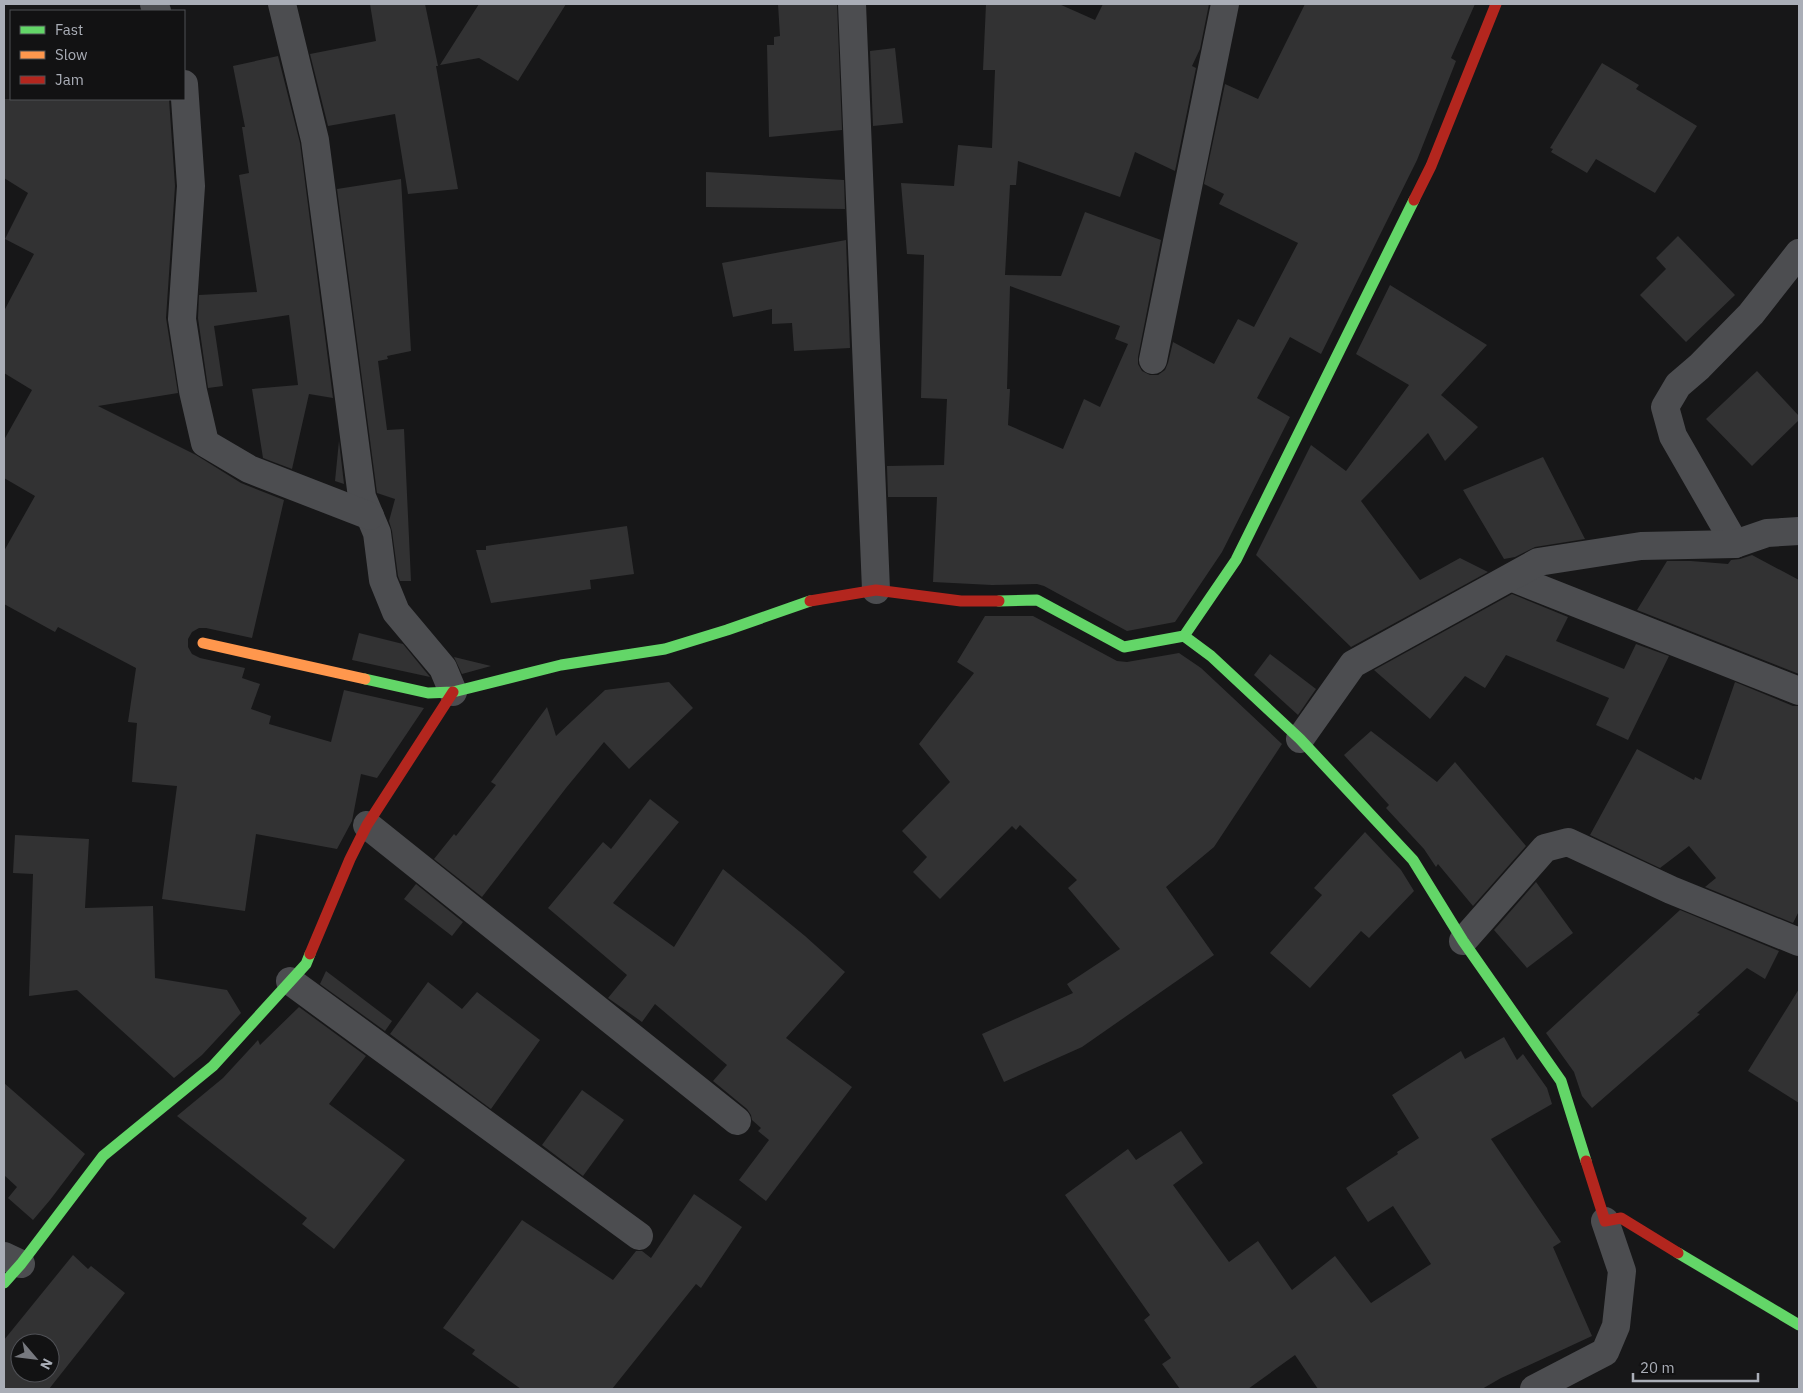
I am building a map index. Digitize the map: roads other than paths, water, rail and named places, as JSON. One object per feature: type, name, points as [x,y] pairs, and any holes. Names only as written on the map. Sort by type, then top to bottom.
[{"type":"street","points":[[282,4],[315,140],[362,497],[377,533],[383,580],[396,612],[443,668],[453,692]]},
{"type":"street","points":[[852,4],[876,590]]},
{"type":"street","points":[[1153,360],[1225,4]]},
{"type":"street","points":[[203,643],[428,693],[453,692],[561,665],[665,649],[817,599],[876,590],[961,600],[1038,600],[1124,647],[1184,636],[1236,560],[1305,422],[1431,166],[1496,4]]},
{"type":"street","points":[[185,97],[192,186],[182,319],[193,391],[205,443],[249,469],[370,516]]},
{"type":"street","points":[[1735,544],[1673,436],[1664,407],[1678,385],[1699,367],[1751,314],[1799,254]]},
{"type":"street","points":[[1300,739],[1353,664],[1513,578],[1538,562],[1641,546],[1735,544],[1767,533],[1799,531]]},
{"type":"street","points":[[1513,578],[1799,691]]},
{"type":"street","points":[[1184,636],[1211,656],[1300,739],[1413,860],[1463,941],[1561,1081],[1622,1271],[1616,1326],[1605,1352],[1534,1389]]},
{"type":"street","points":[[9,1268],[103,1156],[213,1066],[306,964],[350,858],[367,825],[453,692]]},
{"type":"street","points":[[367,825],[737,1121]]},
{"type":"street","points":[[1463,941],[1545,848],[1568,842],[1671,890],[1799,942]]},
{"type":"street","points":[[290,981],[639,1236]]},
{"type":"street","points":[[1605,1221],[1622,1218],[1799,1325]]}]
